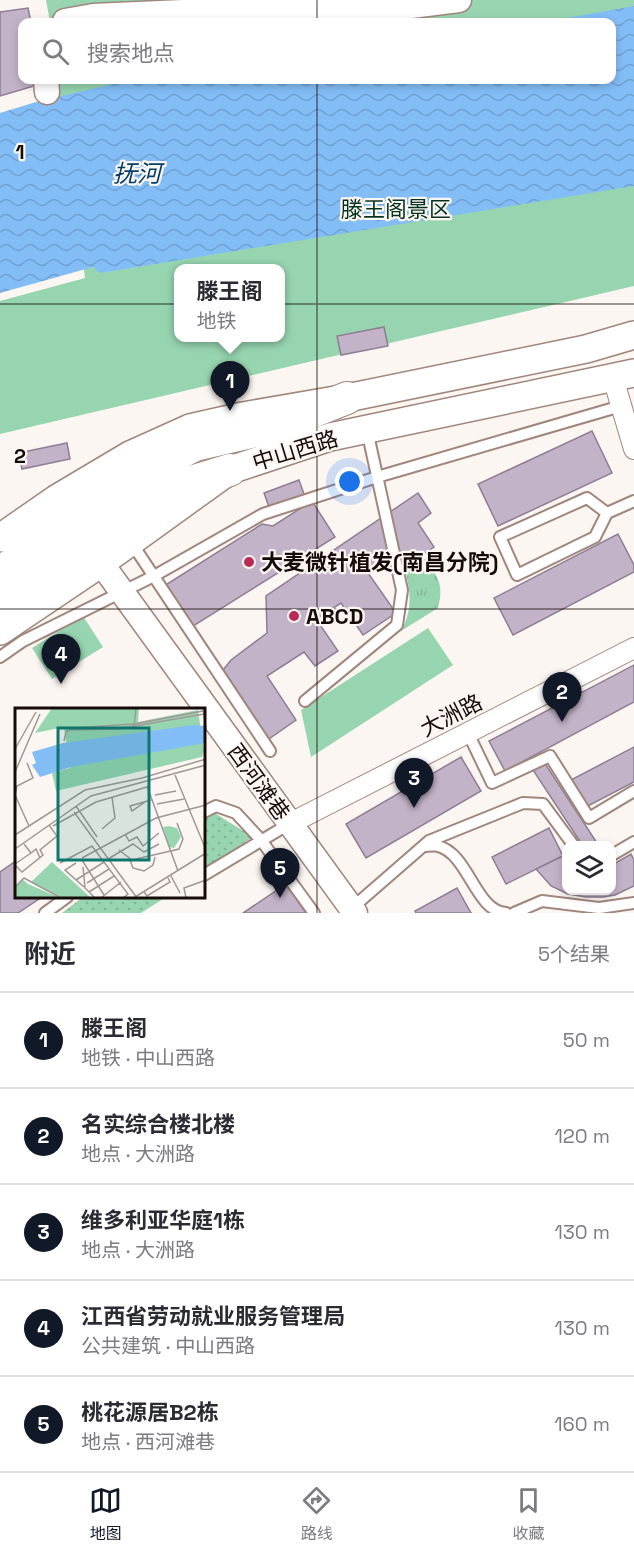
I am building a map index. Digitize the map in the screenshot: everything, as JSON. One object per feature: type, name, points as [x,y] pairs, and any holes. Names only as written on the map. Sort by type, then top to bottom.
[{"type":"main road","name":"中山西路","points":[[0,538],[56,499],[130,455],[190,428],[586,349],[634,335]]},
{"type":"main road","name":"中山西路","points":[[0,631],[131,542],[230,470],[330,437],[624,376]]},
{"type":"main road","points":[[0,573],[134,476],[195,445],[277,426],[347,398]]},
{"type":"main road","points":[[0,603],[145,502],[191,482],[230,470]]},
{"type":"street","points":[[69,18],[86,3],[98,0]]},
{"type":"street","points":[[84,18],[239,10],[411,6],[459,0]]},
{"type":"street","points":[[624,376],[621,406],[634,449]]},
{"type":"street","name":"西河滩巷","points":[[101,563],[206,708]]},
{"type":"street","name":"大洲路","points":[[289,824],[634,648]]},
{"type":"street","name":"西河滩巷","points":[[206,709],[354,911]]},
{"type":"lane","points":[[0,657],[23,641],[154,576],[263,514],[377,477],[621,406]]},
{"type":"lane","points":[[305,700],[397,625],[402,590],[366,429]]},
{"type":"lane","points":[[606,513],[587,498],[500,537],[517,575],[595,537],[606,513],[634,501]]},
{"type":"lane","points":[[131,542],[270,751]]},
{"type":"lane","points":[[468,733],[492,783],[550,756],[589,818],[634,791]]},
{"type":"lane","points":[[354,911],[429,841],[523,803],[543,804],[570,841]]},
{"type":"lane","points":[[206,811],[216,806],[236,813],[261,840],[314,913]]},
{"type":"lane","points":[[206,873],[289,824]]},
{"type":"lane","points":[[616,853],[634,842]]},
{"type":"lane","points":[[423,846],[438,846],[448,851],[462,865],[483,898],[500,913],[506,913]]},
{"type":"lane","points":[[45,913],[66,898]]},
{"type":"lane","points":[[514,913],[542,901],[599,908],[634,903]]},
{"type":"green space","name":"滕王阁景区","points":[[46,0],[634,0],[634,286],[0,434],[0,301],[85,278],[59,84],[616,84],[616,18],[49,18]]},
{"type":"green space","points":[[425,559],[439,582],[438,608],[401,631],[410,603],[406,573]]},
{"type":"green space","points":[[83,616],[103,647],[52,679],[32,648]]},
{"type":"green space","points":[[428,628],[453,665],[311,757],[301,710]]},
{"type":"green space","points":[[213,812],[253,837],[206,869],[206,816]]},
{"type":"green space","points":[[82,898],[164,898],[141,913],[62,913]]},
{"type":"water","name":"抚河","points":[[634,6],[634,186],[100,273],[93,267],[0,293],[0,113],[113,84],[616,84],[616,18],[567,18]]},
{"type":"building","points":[[28,8],[30,18],[18,18],[18,84],[41,84],[0,96],[0,12]]},
{"type":"building","points":[[384,327],[388,346],[341,355],[337,336]]},
{"type":"building","points":[[592,431],[612,473],[498,526],[478,484]]},
{"type":"building","points":[[67,443],[70,459],[22,469],[18,453]]},
{"type":"building","points":[[299,480],[305,497],[270,510],[264,493]]},
{"type":"building","name":"ABCD","points":[[418,493],[431,513],[418,523],[434,547],[404,567],[396,555],[368,573],[396,613],[363,635],[341,603],[316,619],[338,651],[315,666],[304,652],[267,676],[296,720],[266,741],[225,680],[223,670],[231,660],[267,633],[266,596]]},
{"type":"building","name":"大麦微针植发(南昌分院)","points":[[312,501],[335,537],[190,628],[164,586],[262,524],[273,526]]},
{"type":"building","points":[[618,534],[634,565],[634,572],[513,635],[494,598]]},
{"type":"building","points":[[634,665],[634,702],[505,771],[489,741]]},
{"type":"building","points":[[634,747],[634,782],[584,808],[569,781]]},
{"type":"building","points":[[461,757],[481,791],[366,858],[346,824]]},
{"type":"building","points":[[544,762],[596,841],[580,841],[533,770]]},
{"type":"building","points":[[549,828],[562,854],[562,856],[506,884],[492,857]]},
{"type":"building","points":[[631,854],[634,860],[634,886],[616,895],[616,863]]},
{"type":"building","points":[[562,856],[562,891],[551,886],[536,869]]},
{"type":"building","points":[[15,862],[15,898],[40,898],[18,913],[0,913],[0,872]]},
{"type":"building","points":[[286,884],[306,913],[243,913]]},
{"type":"building","points":[[457,888],[471,913],[416,913],[415,911]]},
{"type":"building","points":[[574,895],[615,895],[603,897]]},
{"type":"place","name":"滕王阁","points":[[230,411]]},
{"type":"place","name":"大麦微针植发(南昌分院)","points":[[249,562]]},
{"type":"place","name":"ABCD","points":[[294,616]]},
{"type":"place","name":"江西省劳动就业服务管理局","points":[[61,684]]},
{"type":"place","name":"名实综合楼北楼","points":[[562,722]]},
{"type":"place","name":"维多利亚华庭1栋","points":[[414,808]]},
{"type":"place","name":"桃花源居B2栋","points":[[280,898]]}]
